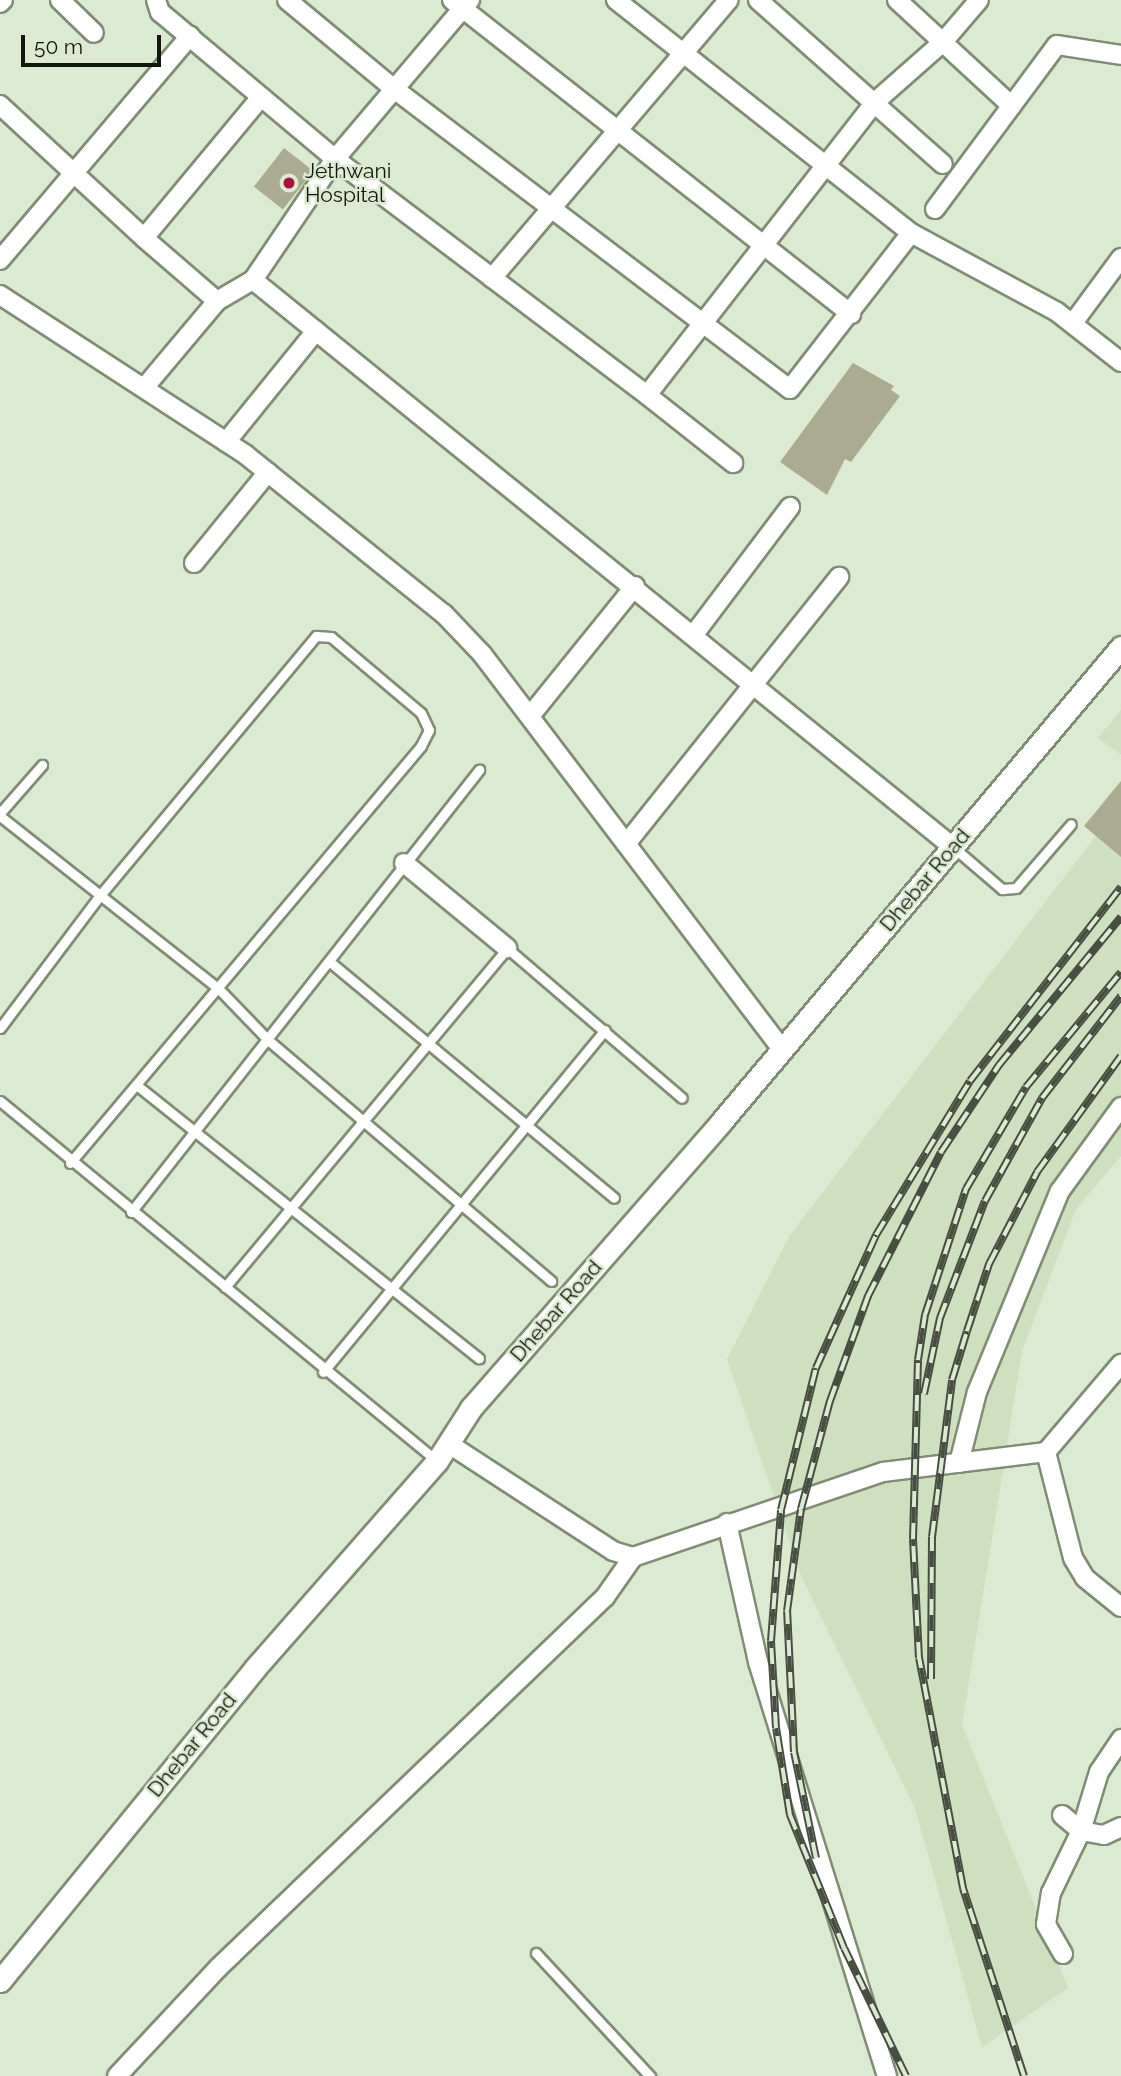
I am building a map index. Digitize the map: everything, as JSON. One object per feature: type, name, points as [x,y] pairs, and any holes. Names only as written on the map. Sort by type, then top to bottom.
[{"type":"street","points":[[60,0],[94,33]]},
{"type":"street","points":[[156,0],[160,12],[335,159],[733,463]]},
{"type":"street","points":[[288,0],[393,88],[790,389],[911,233]]},
{"type":"street","points":[[615,0],[911,233],[1073,323],[1121,362]]},
{"type":"street","points":[[492,278],[729,0]]},
{"type":"street","points":[[758,0],[943,164]]},
{"type":"street","points":[[897,0],[1012,106]]},
{"type":"street","points":[[647,395],[875,102],[943,43],[979,0]]},
{"type":"street","points":[[144,388],[217,301],[253,280],[335,159],[462,3],[614,133],[850,314]]},
{"type":"street","points":[[0,260],[190,36]]},
{"type":"street","points":[[935,209],[1056,46],[1121,55]]},
{"type":"street","points":[[144,238],[261,97]]},
{"type":"street","points":[[0,105],[144,238],[217,301]]},
{"type":"street","points":[[1073,323],[1121,258]]},
{"type":"street","points":[[0,280],[35,318]]},
{"type":"street","points":[[253,280],[695,633],[953,847]]},
{"type":"street","points":[[0,295],[268,472],[444,614],[530,716],[780,1047]]},
{"type":"street","points":[[226,442],[316,331]]},
{"type":"street","points":[[194,563],[268,472]]},
{"type":"street","points":[[695,633],[790,507]]},
{"type":"street","points":[[626,844],[753,681],[839,577]]},
{"type":"street","points":[[530,716],[635,586]]},
{"type":"street","name":"Dhebar Road","points":[[0,1981],[256,1667],[443,1452],[471,1408],[953,847],[1121,647]]},
{"type":"street","points":[[404,863],[508,948]]},
{"type":"street","points":[[958,1463],[977,1392],[1060,1191],[1121,1108]]},
{"type":"street","points":[[443,1452],[613,1551],[634,1557],[655,1554],[727,1523],[883,1472],[1046,1452],[1121,1364]]},
{"type":"street","points":[[1046,1452],[1073,1558],[1085,1578],[1121,1607]]},
{"type":"street","points":[[727,1523],[758,1662],[887,2076]]},
{"type":"street","points":[[117,2076],[218,1968],[605,1597],[634,1557]]},
{"type":"street","points":[[1063,1954],[1046,1924],[1048,1908],[1081,1831],[1099,1772],[1121,1739]]},
{"type":"street","points":[[1062,1815],[1081,1831],[1104,1835],[1121,1827]]},
{"type":"lane","points":[[0,1028],[101,894],[305,645],[316,636],[331,637],[421,713],[429,730],[139,1087],[70,1163]]},
{"type":"lane","points":[[42,765],[0,814],[219,989],[268,1040],[461,1201],[551,1281]]},
{"type":"lane","points":[[131,1212],[479,770]]},
{"type":"lane","points":[[953,847],[1002,889],[1016,888],[1071,824]]},
{"type":"lane","points":[[225,1287],[295,1210],[429,1040],[508,948],[682,1098]]},
{"type":"lane","points":[[330,962],[429,1040],[614,1198]]},
{"type":"lane","points":[[323,1372],[395,1289],[461,1201],[605,1030]]},
{"type":"lane","points":[[139,1087],[479,1358]]},
{"type":"lane","points":[[0,1101],[70,1163],[225,1287],[323,1372],[443,1452]]},
{"type":"lane","points":[[536,1953],[650,2076]]},
{"type":"shaded area","points":[[1121,710],[1121,755],[1098,738]]},
{"type":"shaded area","points":[[1121,803],[1121,1156],[1076,1209],[1022,1351],[962,1725],[1068,1988],[982,2047],[915,1808],[801,1576],[727,1359],[790,1235]]},
{"type":"building","points":[[284,148],[313,171],[283,209],[254,187]]},
{"type":"building","points":[[853,363],[894,386],[891,390],[900,396],[851,462],[845,459],[827,495],[780,462]]},
{"type":"building","points":[[1121,781],[1121,857],[1084,826]]},
{"type":"railway","points":[[906,2076],[844,1948],[790,1815],[776,1728],[771,1641],[781,1510],[816,1368],[876,1235],[970,1081],[1121,887]]},
{"type":"railway","points":[[816,1858],[794,1752],[787,1611],[801,1509],[830,1401],[868,1296],[941,1152],[999,1065],[1121,917]]},
{"type":"railway","points":[[1024,2076],[963,1888],[919,1658],[913,1539],[918,1360],[925,1315],[966,1189],[1026,1087],[1121,972]]},
{"type":"railway","points":[[924,1394],[940,1318],[985,1201],[1042,1098],[1121,996]]},
{"type":"railway","points":[[931,1679],[932,1537],[952,1380],[989,1264],[1037,1172],[1121,1056]]},
{"type":"place","name":"Jethwani Hospital","points":[[289,183]]}]
